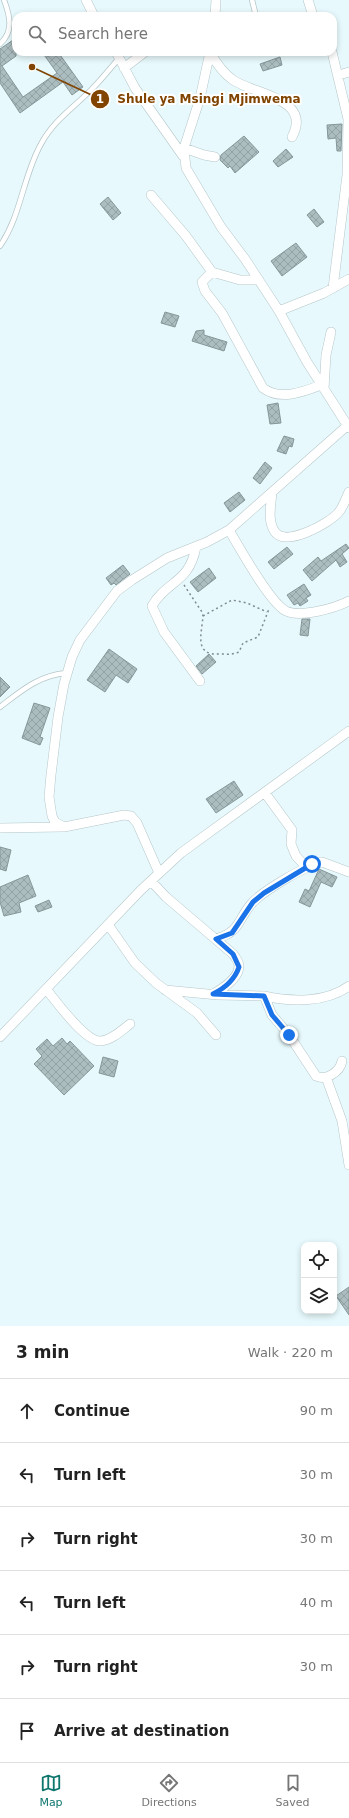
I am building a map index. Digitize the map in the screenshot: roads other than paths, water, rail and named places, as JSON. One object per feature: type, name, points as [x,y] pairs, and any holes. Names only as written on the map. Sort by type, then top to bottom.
[{"type":"street","points":[[86,0],[92,12]]},
{"type":"street","points":[[215,12],[216,0]]},
{"type":"street","points":[[308,0],[310,12]]},
{"type":"street","points":[[118,56],[135,88],[184,152],[216,157]]},
{"type":"street","points":[[124,68],[140,56]]},
{"type":"street","points":[[64,827],[55,822],[52,816],[49,797],[58,717],[67,673],[80,640],[117,591],[167,558],[196,547],[229,530],[272,493],[318,449],[349,426],[323,387],[259,280],[221,227],[186,168],[184,152],[200,98],[209,56]]},
{"type":"street","points":[[213,56],[224,73],[234,81],[275,97],[291,109],[295,116],[297,126],[292,137]]},
{"type":"street","points":[[333,56],[339,75],[348,119],[347,175],[333,288]]},
{"type":"street","points":[[339,75],[349,72]]},
{"type":"street","points":[[151,195],[186,236],[212,272],[240,280],[259,280]]},
{"type":"street","points":[[212,272],[202,282],[205,291],[222,313],[252,371],[263,388],[270,393],[293,394],[323,387]]},
{"type":"street","points":[[279,312],[333,288],[349,279]]},
{"type":"street","points":[[323,387],[326,355],[331,332]]},
{"type":"street","points":[[272,493],[270,512],[271,526],[276,533],[284,537],[298,535],[324,524],[339,512],[349,492]]},
{"type":"street","points":[[229,530],[272,599],[286,611],[294,613],[330,608],[349,601]]},
{"type":"street","points":[[196,547],[192,565],[180,579],[156,599],[152,606],[164,632],[200,681]]},
{"type":"street","points":[[0,1037],[151,881],[181,853],[349,731]]},
{"type":"street","points":[[265,793],[292,830],[291,844],[296,856],[306,867]]},
{"type":"street","points":[[0,828],[64,827],[124,815],[131,816],[137,823],[159,873]]},
{"type":"street","points":[[216,939],[232,933],[253,902],[264,893],[306,867],[322,862],[349,872]]},
{"type":"street","points":[[151,881],[166,898],[233,954],[239,967],[236,974],[229,983],[213,994]]},
{"type":"street","points":[[109,926],[135,963],[165,990],[197,1013],[216,1035]]},
{"type":"street","points":[[165,990],[264,996],[287,1000],[317,998],[336,993],[349,986]]},
{"type":"street","points":[[46,989],[71,1020],[94,1040],[100,1042],[109,1039],[130,1024]]},
{"type":"street","points":[[264,996],[272,1015],[289,1035],[318,1078],[326,1077],[340,1068],[342,1061]]},
{"type":"street","points":[[326,1077],[342,1121],[349,1165]]},
{"type":"lane","points":[[0,44],[7,36],[10,25],[4,0]]},
{"type":"lane","points":[[252,0],[255,12]]},
{"type":"lane","points":[[0,246],[19,206],[33,163],[43,139],[67,110],[90,90],[117,56]]},
{"type":"lane","points":[[0,707],[36,680],[54,674],[67,673]]},
{"type":"place","name":"Shule ya Msingi Mjimwema","points":[[32,67]]}]
